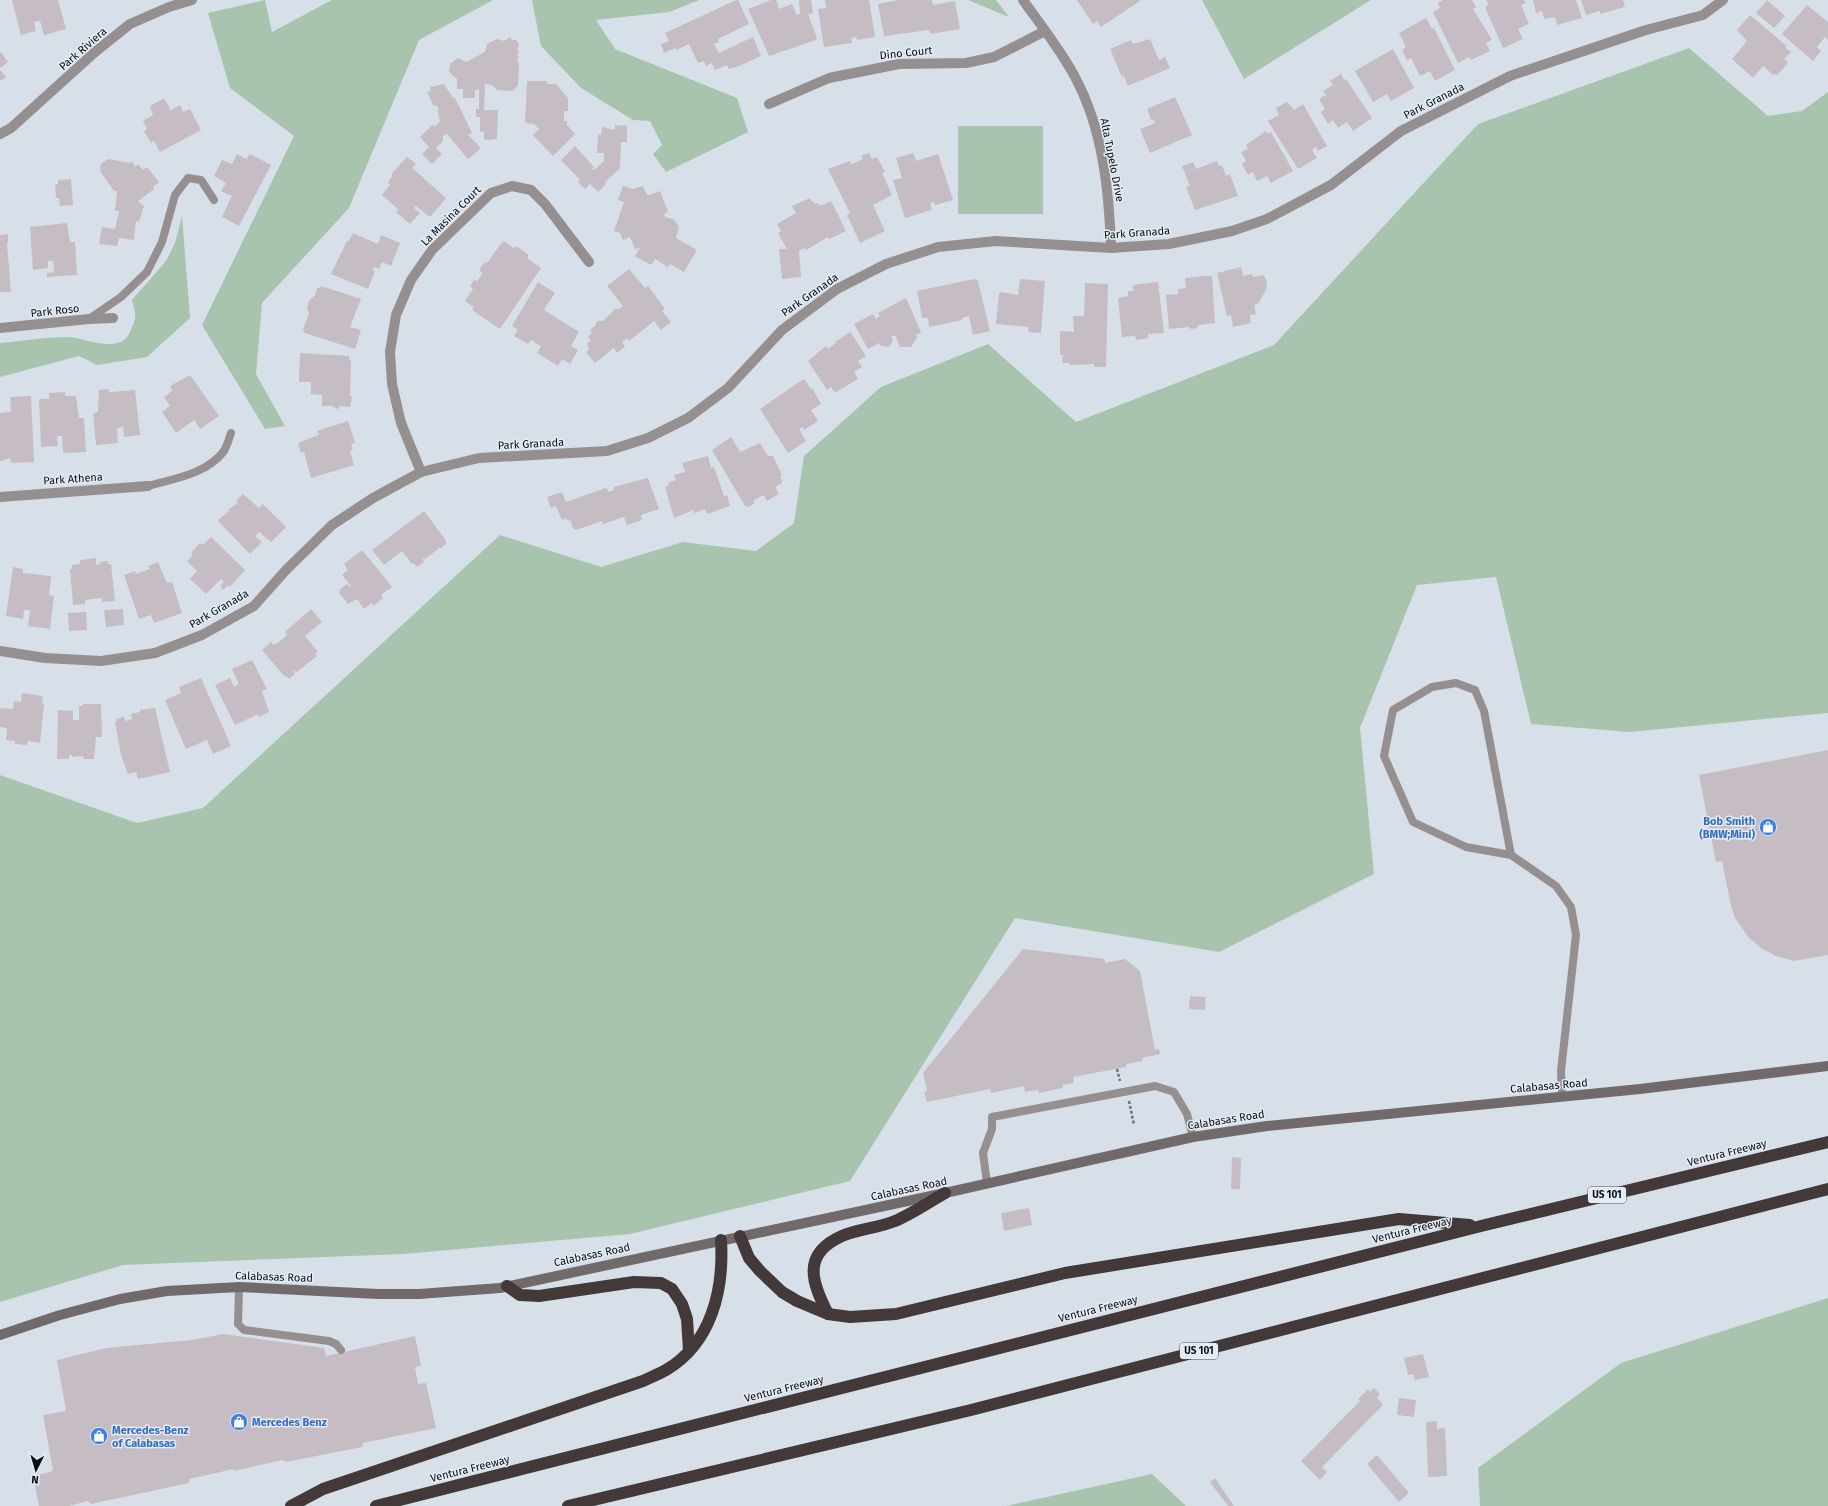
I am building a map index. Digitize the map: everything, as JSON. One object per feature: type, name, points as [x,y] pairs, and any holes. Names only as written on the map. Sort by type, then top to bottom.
[{"type":"highway","name":"Ventura Freeway","points":[[376,1506],[1481,1226],[1828,1142]]},
{"type":"highway","name":"US 101","points":[[568,1506],[971,1410],[1828,1189]]},
{"type":"highway","points":[[828,1314],[816,1292],[813,1277],[814,1263],[821,1249],[842,1236],[894,1222],[945,1193]]},
{"type":"highway","points":[[740,1236],[749,1258],[782,1292],[797,1301],[828,1314],[850,1317],[896,1314],[1066,1273],[1399,1220],[1481,1226]]},
{"type":"highway","points":[[291,1506],[324,1489],[643,1381],[667,1369],[689,1351],[706,1327],[714,1308],[720,1284],[722,1265],[720,1240]]},
{"type":"highway","points":[[508,1286],[520,1295],[539,1296],[634,1282],[661,1283],[672,1289],[682,1304],[687,1319],[689,1351]]},
{"type":"main road","name":"Calabasas Road","points":[[0,1335],[60,1315],[120,1299],[167,1291],[239,1287],[378,1294],[419,1294],[508,1286],[945,1193],[1193,1137],[1274,1125],[1562,1097],[1828,1066]]},
{"type":"street","name":"Park Riviera","points":[[0,134],[11,128],[95,52],[130,24],[169,7],[192,0]]},
{"type":"street","name":"Alta Tupelo Drive","points":[[1023,0],[1076,78],[1095,126],[1109,198],[1111,248]]},
{"type":"street","name":"Park Granada","points":[[0,651],[45,658],[101,662],[155,653],[202,635],[254,606],[286,570],[332,525],[373,498],[421,472],[479,458],[607,451],[648,438],[688,418],[728,388],[782,330],[837,289],[886,264],[938,247],[996,241],[1111,248],[1169,244],[1232,231],[1267,220],[1331,185],[1401,131],[1510,76],[1646,30],[1703,15],[1723,0]]},
{"type":"street","name":"Dino Court","points":[[769,104],[829,78],[899,64],[966,63],[994,57],[1044,31]]},
{"type":"street","name":"La Masina Court","points":[[421,472],[401,423],[392,384],[390,352],[396,315],[411,280],[432,250],[491,193],[512,186],[531,190],[545,204],[589,262]]},
{"type":"street","name":"Park Roso","points":[[0,328],[113,318]]},
{"type":"street","name":"Park Athena","points":[[0,497],[148,486]]},
{"type":"lane","points":[[89,319],[122,296],[148,272],[162,242],[175,195],[188,178],[201,180],[214,200]]},
{"type":"lane","points":[[148,486],[191,474],[212,462],[224,450],[231,433]]},
{"type":"lane","points":[[1511,855],[1484,711],[1475,690],[1456,683],[1432,687],[1393,710],[1384,756],[1413,822],[1466,847],[1511,855],[1556,886],[1571,907],[1576,935],[1561,1071],[1562,1097]]},
{"type":"lane","points":[[987,1183],[983,1153],[992,1129],[992,1117],[1155,1086],[1174,1092],[1187,1114],[1193,1137]]},
{"type":"lane","points":[[239,1287],[238,1324],[244,1330],[329,1341],[336,1344],[342,1350]]},
{"type":"green space","points":[[265,0],[272,32],[332,0],[493,0],[419,40],[349,208],[262,303],[256,374],[285,426],[265,429],[202,325],[294,136],[230,88],[208,13]]},
{"type":"green space","points":[[532,0],[699,0],[669,12],[596,20],[615,49],[737,98],[748,132],[666,172],[653,154],[662,145],[650,121],[633,120],[581,88],[541,46]]},
{"type":"green space","points":[[968,0],[996,0],[1009,17]]},
{"type":"green space","points":[[1202,0],[1371,0],[1244,79]]},
{"type":"green space","points":[[1689,48],[1768,116],[1802,111],[1828,92],[1828,713],[1630,732],[1531,724],[1496,577],[1417,585],[1360,728],[1374,874],[1219,952],[1015,918],[850,1181],[630,1234],[403,1254],[123,1265],[0,1302],[0,775],[137,823],[203,808],[500,535],[601,567],[683,542],[756,551],[794,523],[804,456],[881,387],[988,344],[1076,422],[1274,345],[1478,124]]},
{"type":"green space","points":[[958,126],[1043,126],[1043,214],[958,214]]},
{"type":"green space","points":[[182,216],[190,318],[147,357],[97,365],[79,356],[0,377],[0,343],[43,338],[68,337],[102,344],[111,344],[119,343],[125,339],[130,332],[135,319],[132,300],[166,261],[175,243]]},
{"type":"green space","points":[[1828,1298],[1828,1506],[1480,1506],[1478,1468],[1621,1363]]},
{"type":"green space","points":[[1152,1474],[1186,1506],[1006,1506]]},
{"type":"building","points":[[12,0],[58,0],[66,29],[44,35],[40,21],[34,22],[36,31],[21,35]]},
{"type":"building","points":[[738,0],[749,24],[718,39],[719,42],[714,44],[719,53],[753,37],[761,56],[739,66],[729,69],[727,65],[715,70],[712,63],[706,66],[704,61],[698,63],[689,44],[676,50],[675,48],[664,53],[661,44],[669,41],[665,33]]},
{"type":"building","points":[[771,0],[776,0],[779,9],[792,4],[797,15],[800,14],[799,0],[811,0],[813,13],[808,14],[817,38],[816,40],[769,56],[748,9]]},
{"type":"building","points":[[825,0],[869,0],[875,37],[857,40],[856,37],[851,38],[852,43],[824,47],[818,9],[826,8]]},
{"type":"building","points":[[898,0],[932,0],[933,5],[955,1],[960,29],[930,34],[929,30],[884,36],[878,4]]},
{"type":"building","points":[[1077,0],[1140,1],[1101,27],[1097,21],[1093,24]]},
{"type":"building","points":[[1443,0],[1472,0],[1476,7],[1473,9],[1492,40],[1486,43],[1490,51],[1471,60],[1469,57],[1458,63],[1433,12],[1440,8],[1438,3]]},
{"type":"building","points":[[1486,0],[1524,0],[1526,3],[1521,5],[1529,24],[1518,29],[1523,39],[1503,48],[1485,7],[1489,5]]},
{"type":"building","points":[[1533,0],[1576,0],[1582,18],[1557,25],[1555,17],[1544,19],[1542,11],[1536,13]]},
{"type":"building","points":[[1581,0],[1623,0],[1625,7],[1600,14],[1600,11],[1586,15]]},
{"type":"building","points":[[1767,0],[1785,16],[1774,28],[1756,13]]},
{"type":"building","points":[[1807,5],[1828,22],[1828,40],[1825,37],[1817,47],[1821,51],[1813,61],[1782,34]]},
{"type":"building","points":[[1750,15],[1787,46],[1785,48],[1791,52],[1784,59],[1788,63],[1777,75],[1773,75],[1763,66],[1753,78],[1732,59],[1747,41],[1737,30]]},
{"type":"building","points":[[1426,18],[1432,29],[1434,28],[1455,70],[1435,81],[1430,71],[1420,76],[1411,58],[1407,60],[1402,50],[1406,47],[1399,33]]},
{"type":"building","points":[[510,37],[512,40],[516,40],[519,44],[517,49],[519,53],[517,54],[519,57],[517,58],[519,65],[518,85],[513,91],[497,90],[492,85],[485,84],[484,110],[498,110],[497,139],[488,140],[484,139],[484,131],[480,132],[480,117],[476,117],[476,109],[479,109],[479,89],[475,90],[475,98],[463,98],[463,89],[457,89],[457,79],[449,72],[450,64],[458,58],[466,62],[485,52],[487,44],[497,39],[504,41]]},
{"type":"building","points":[[1150,39],[1159,60],[1165,57],[1170,68],[1128,86],[1124,76],[1122,77],[1110,49],[1131,40],[1133,44]]},
{"type":"building","points":[[1393,49],[1414,88],[1391,101],[1387,94],[1373,102],[1355,71]]},
{"type":"building","points":[[0,51],[8,62],[0,68]]},
{"type":"building","points":[[0,70],[6,77],[0,81]]},
{"type":"building","points":[[1341,74],[1344,80],[1346,79],[1372,118],[1353,131],[1347,122],[1338,128],[1333,120],[1328,124],[1321,112],[1325,109],[1319,99],[1326,95],[1323,91],[1333,85],[1330,81]]},
{"type":"building","points":[[527,81],[547,81],[547,84],[556,84],[568,98],[568,111],[564,111],[564,121],[567,121],[567,125],[575,134],[553,156],[533,135],[539,129],[534,124],[525,123]]},
{"type":"building","points":[[444,84],[453,98],[455,98],[472,133],[468,135],[481,148],[468,159],[447,134],[443,136],[443,141],[436,148],[442,154],[432,164],[422,154],[429,147],[420,137],[432,125],[435,126],[440,121],[437,110],[439,109],[436,105],[434,106],[427,92],[431,91],[430,87]]},
{"type":"building","points":[[1175,97],[1192,135],[1150,153],[1140,129],[1155,123],[1153,119],[1151,120],[1147,109]]},
{"type":"building","points":[[163,99],[170,109],[169,111],[180,105],[183,112],[190,109],[201,130],[160,152],[154,141],[151,143],[144,131],[147,129],[143,121],[153,115],[150,106]]},
{"type":"building","points":[[1287,102],[1294,110],[1303,104],[1327,146],[1318,151],[1316,147],[1312,150],[1317,158],[1298,169],[1268,121],[1279,115],[1276,108]]},
{"type":"building","points":[[615,125],[627,126],[627,142],[621,142],[620,168],[605,182],[606,184],[598,192],[590,184],[585,189],[578,182],[580,180],[561,160],[575,146],[594,167],[592,169],[594,170],[604,161],[604,153],[597,153],[598,134],[601,135],[602,127],[615,130]]},
{"type":"building","points":[[1266,131],[1268,134],[1271,132],[1293,171],[1271,183],[1267,176],[1257,181],[1253,172],[1248,175],[1242,164],[1246,161],[1241,152],[1248,149],[1246,145]]},
{"type":"building","points":[[869,153],[872,159],[877,157],[885,172],[882,173],[892,195],[873,205],[885,231],[860,243],[847,215],[850,213],[828,169],[850,161],[852,164],[863,159],[861,156]]},
{"type":"building","points":[[913,153],[916,161],[938,154],[953,200],[935,205],[934,202],[930,203],[932,210],[905,218],[893,180],[902,178],[896,158]]},
{"type":"building","points":[[237,154],[246,159],[250,154],[271,165],[239,226],[222,217],[232,196],[221,191],[226,183],[214,176],[222,160],[232,164]]},
{"type":"building","points":[[407,157],[416,164],[412,168],[446,198],[430,217],[416,206],[414,208],[420,213],[410,224],[396,212],[399,210],[382,195],[390,185],[388,182],[392,177],[392,173]]},
{"type":"building","points":[[108,159],[130,163],[132,161],[135,167],[138,164],[143,170],[147,167],[159,182],[153,187],[154,189],[138,201],[144,206],[139,222],[136,221],[134,240],[119,238],[117,246],[99,244],[102,227],[115,229],[119,211],[115,211],[117,191],[114,191],[100,171],[101,164]]},
{"type":"building","points":[[1217,161],[1219,166],[1222,165],[1226,176],[1230,174],[1238,196],[1195,210],[1186,187],[1190,186],[1182,166],[1193,162],[1196,169]]},
{"type":"building","points":[[71,179],[73,205],[60,206],[59,198],[56,198],[55,185],[58,184],[58,180]]},
{"type":"building","points":[[623,186],[633,189],[643,186],[647,195],[660,191],[668,212],[664,214],[665,217],[673,219],[679,226],[676,238],[697,250],[684,272],[670,264],[668,267],[655,259],[651,265],[635,256],[640,248],[635,249],[630,237],[623,240],[620,233],[614,231],[624,202],[618,200]]},
{"type":"building","points":[[810,198],[812,202],[814,201],[815,204],[818,203],[820,206],[831,201],[846,231],[829,239],[828,237],[806,250],[804,248],[799,251],[801,277],[782,279],[779,249],[787,249],[778,233],[781,231],[777,224],[796,213],[792,206]]},
{"type":"building","points":[[67,223],[70,242],[75,242],[77,275],[47,277],[47,273],[54,272],[53,261],[48,261],[48,268],[33,270],[30,227]]},
{"type":"building","points":[[353,233],[378,244],[381,235],[400,243],[391,266],[382,262],[379,269],[374,267],[373,270],[375,271],[368,289],[331,274],[347,241],[349,241]]},
{"type":"building","points":[[8,234],[7,243],[11,292],[0,292],[0,235]]},
{"type":"building","points":[[503,241],[514,248],[516,246],[529,255],[527,258],[541,268],[500,329],[472,310],[474,307],[465,301],[473,289],[470,286],[474,280],[477,281],[483,273],[480,271],[480,268],[485,262],[487,263]]},
{"type":"building","points":[[1241,267],[1243,276],[1252,274],[1253,277],[1263,275],[1266,279],[1267,288],[1258,304],[1254,305],[1256,314],[1250,315],[1251,323],[1233,327],[1231,315],[1227,316],[1217,273]]},
{"type":"building","points":[[629,269],[645,288],[648,286],[665,309],[662,311],[671,322],[661,330],[654,321],[629,341],[627,338],[622,342],[625,347],[617,353],[614,348],[595,363],[586,352],[589,350],[587,343],[591,341],[588,337],[592,333],[590,330],[595,326],[597,321],[603,321],[616,308],[618,310],[623,306],[607,286]]},
{"type":"building","points":[[1212,276],[1215,323],[1199,325],[1197,328],[1191,329],[1189,327],[1169,329],[1166,295],[1178,294],[1178,289],[1186,288],[1185,278]]},
{"type":"building","points":[[974,279],[978,281],[990,331],[973,335],[969,316],[962,318],[962,320],[929,327],[928,318],[922,318],[917,291]]},
{"type":"building","points":[[1020,279],[1045,281],[1041,333],[1028,332],[1029,327],[996,324],[999,293],[1001,292],[1018,295]]},
{"type":"building","points":[[538,282],[555,293],[544,310],[579,332],[571,346],[578,350],[570,364],[562,359],[558,366],[537,353],[541,346],[531,340],[528,344],[514,336],[518,330],[512,326]]},
{"type":"building","points":[[1158,282],[1164,333],[1148,334],[1148,338],[1136,340],[1135,336],[1122,337],[1118,298],[1128,296],[1128,291],[1133,291],[1133,285]]},
{"type":"building","points":[[1085,283],[1108,284],[1106,367],[1094,367],[1094,364],[1070,365],[1070,363],[1062,363],[1063,355],[1060,355],[1060,331],[1074,332],[1073,316],[1084,316]]},
{"type":"building","points":[[321,286],[361,299],[350,327],[361,330],[355,349],[305,333],[303,329],[309,314],[307,308],[309,301],[315,295],[317,288],[320,288]]},
{"type":"building","points":[[906,298],[921,332],[916,335],[917,338],[911,347],[900,347],[895,335],[891,337],[893,340],[889,347],[881,346],[879,343],[868,349],[854,324],[873,314],[876,319],[880,316],[878,313]]},
{"type":"building","points":[[850,332],[866,356],[858,361],[862,367],[854,372],[858,379],[835,393],[831,387],[827,390],[808,361],[826,346],[828,349],[836,343],[835,342]]},
{"type":"building","points":[[300,353],[349,356],[349,360],[351,360],[350,396],[352,396],[350,407],[340,406],[338,409],[331,406],[322,406],[322,395],[311,394],[311,382],[299,382]]},
{"type":"building","points":[[190,375],[219,416],[200,429],[194,420],[176,433],[162,412],[170,406],[164,397],[172,391],[170,386]]},
{"type":"building","points":[[802,380],[805,380],[811,389],[812,388],[821,404],[811,410],[818,421],[804,430],[803,427],[799,429],[806,441],[788,453],[760,409]]},
{"type":"building","points":[[109,389],[109,392],[135,390],[140,435],[124,437],[123,427],[117,428],[118,443],[96,445],[93,413],[98,412],[99,390]]},
{"type":"building","points":[[65,392],[65,396],[76,396],[79,418],[84,418],[86,452],[63,453],[62,436],[57,436],[58,446],[41,447],[39,399],[49,399],[49,393]]},
{"type":"building","points":[[31,396],[34,462],[11,463],[10,458],[0,461],[0,413],[11,412],[10,397]]},
{"type":"building","points":[[348,421],[355,443],[351,444],[353,449],[350,451],[354,465],[311,478],[304,452],[301,453],[298,443],[319,435],[317,431]]},
{"type":"building","points":[[731,437],[740,452],[760,443],[768,456],[773,456],[782,475],[780,476],[782,483],[775,487],[779,494],[767,501],[764,495],[754,500],[754,504],[748,507],[745,506],[712,450]]},
{"type":"building","points":[[708,456],[711,468],[714,467],[724,496],[727,495],[730,506],[707,514],[705,509],[694,513],[693,510],[674,518],[665,487],[668,486],[668,483],[676,480],[674,475],[685,472],[682,463]]},
{"type":"building","points":[[648,478],[659,509],[641,515],[642,520],[627,525],[624,517],[603,524],[602,521],[576,530],[573,528],[570,520],[567,521],[566,518],[562,520],[556,506],[551,508],[547,497],[562,492],[566,502],[606,488],[609,492],[614,490],[614,487]]},
{"type":"building","points":[[243,494],[259,508],[263,504],[286,527],[271,542],[259,532],[255,536],[262,542],[250,554],[218,520],[238,503],[236,501]]},
{"type":"building","points":[[424,511],[445,539],[446,544],[440,549],[438,547],[438,549],[424,560],[423,558],[422,559],[424,562],[417,567],[414,563],[412,564],[402,551],[384,565],[372,550]]},
{"type":"building","points":[[211,537],[245,570],[230,587],[228,585],[223,590],[220,586],[224,582],[221,579],[206,594],[190,579],[197,571],[187,561],[193,555],[191,553],[200,543],[203,545]]},
{"type":"building","points":[[362,550],[392,587],[381,595],[383,598],[373,606],[372,603],[364,609],[357,599],[348,604],[339,593],[341,591],[339,590],[347,584],[350,587],[351,586],[342,575],[348,570],[344,564]]},
{"type":"building","points":[[96,558],[96,565],[100,564],[100,562],[108,561],[108,564],[111,564],[115,601],[102,602],[102,598],[85,600],[85,604],[73,605],[70,569],[72,569],[72,565],[80,564],[80,560]]},
{"type":"building","points":[[158,562],[167,583],[172,582],[182,613],[154,623],[151,615],[139,619],[124,575],[135,571],[136,574],[150,569],[148,566]]},
{"type":"building","points":[[13,567],[23,569],[23,573],[51,576],[49,595],[54,596],[50,629],[28,626],[30,610],[24,610],[23,619],[6,616]]},
{"type":"building","points":[[123,609],[124,625],[106,627],[104,610]]},
{"type":"building","points":[[311,609],[322,622],[305,636],[318,652],[315,654],[317,656],[297,672],[293,670],[295,674],[289,679],[286,676],[285,677],[262,650],[271,642],[274,645],[283,639],[287,635],[285,632]]},
{"type":"building","points":[[86,612],[87,630],[69,631],[68,613]]},
{"type":"building","points":[[252,660],[267,689],[262,691],[269,712],[259,717],[258,714],[235,725],[215,685],[230,678],[234,687],[239,684],[232,669]]},
{"type":"building","points":[[201,678],[231,746],[213,754],[207,740],[186,749],[165,700],[181,693],[179,687]]},
{"type":"building","points":[[22,693],[43,696],[42,703],[44,704],[40,743],[28,741],[27,745],[15,744],[15,741],[6,740],[7,728],[0,727],[0,708],[13,709],[14,701],[21,702]]},
{"type":"building","points":[[83,704],[101,704],[102,737],[96,737],[94,759],[83,759],[84,756],[72,757],[72,755],[69,755],[69,759],[57,759],[58,710],[73,711],[73,720],[79,720],[79,706],[83,706]]},
{"type":"building","points":[[155,708],[170,772],[138,779],[136,772],[128,774],[121,755],[115,722],[117,721],[116,719],[124,717],[125,721],[132,719],[131,714],[140,712],[140,710]]},
{"type":"building","name":"Bob Smith (BMW;Mini)","points":[[1828,750],[1828,955],[1794,961],[1776,956],[1761,948],[1749,938],[1735,918],[1731,906],[1722,861],[1716,862],[1699,775]]},
{"type":"building","points":[[1023,949],[1105,959],[1105,963],[1125,959],[1140,971],[1155,1050],[1159,1049],[1160,1054],[1142,1058],[1143,1061],[1126,1064],[1126,1067],[1073,1077],[1074,1083],[1062,1085],[1063,1088],[1039,1093],[1038,1090],[1025,1092],[1024,1086],[991,1093],[990,1089],[927,1102],[924,1092],[927,1091],[923,1073]]},
{"type":"building","points":[[1190,996],[1206,997],[1205,1010],[1189,1009]]},
{"type":"building","points":[[1232,1157],[1241,1158],[1240,1189],[1231,1189]]},
{"type":"building","points":[[1029,1208],[1032,1225],[1004,1231],[1001,1213]]},
{"type":"building","name":"Mercedes Benz","points":[[223,1334],[324,1348],[326,1356],[415,1336],[421,1366],[415,1367],[418,1384],[426,1383],[436,1428],[363,1443],[362,1447],[286,1462],[283,1460],[234,1471],[234,1469],[189,1479],[189,1483],[91,1504],[88,1501],[69,1506],[39,1506],[33,1476],[53,1471],[43,1415],[66,1411],[57,1360],[106,1348],[192,1340]]},
{"type":"building","points":[[1423,1354],[1429,1377],[1415,1380],[1413,1374],[1408,1375],[1404,1358]]},
{"type":"building","points":[[1374,1388],[1380,1394],[1377,1398],[1383,1405],[1322,1467],[1327,1472],[1320,1480],[1301,1461],[1360,1401],[1358,1399],[1368,1389],[1370,1392]]},
{"type":"building","points":[[1399,1398],[1416,1400],[1414,1417],[1397,1415]]},
{"type":"building","points":[[1437,1421],[1437,1429],[1445,1428],[1447,1476],[1428,1477],[1426,1422]]},
{"type":"building","points":[[1377,1455],[1409,1493],[1399,1502],[1367,1464]]},
{"type":"building","points":[[1215,1478],[1234,1506],[1228,1506],[1210,1482]]},
{"type":"place","name":"Bob Smith (BMW;Mini)","points":[[1768,827]]},
{"type":"place","name":"Mercedes Benz","points":[[239,1422]]},
{"type":"place","name":"Mercedes-Benz of Calabasas","points":[[99,1436]]}]
